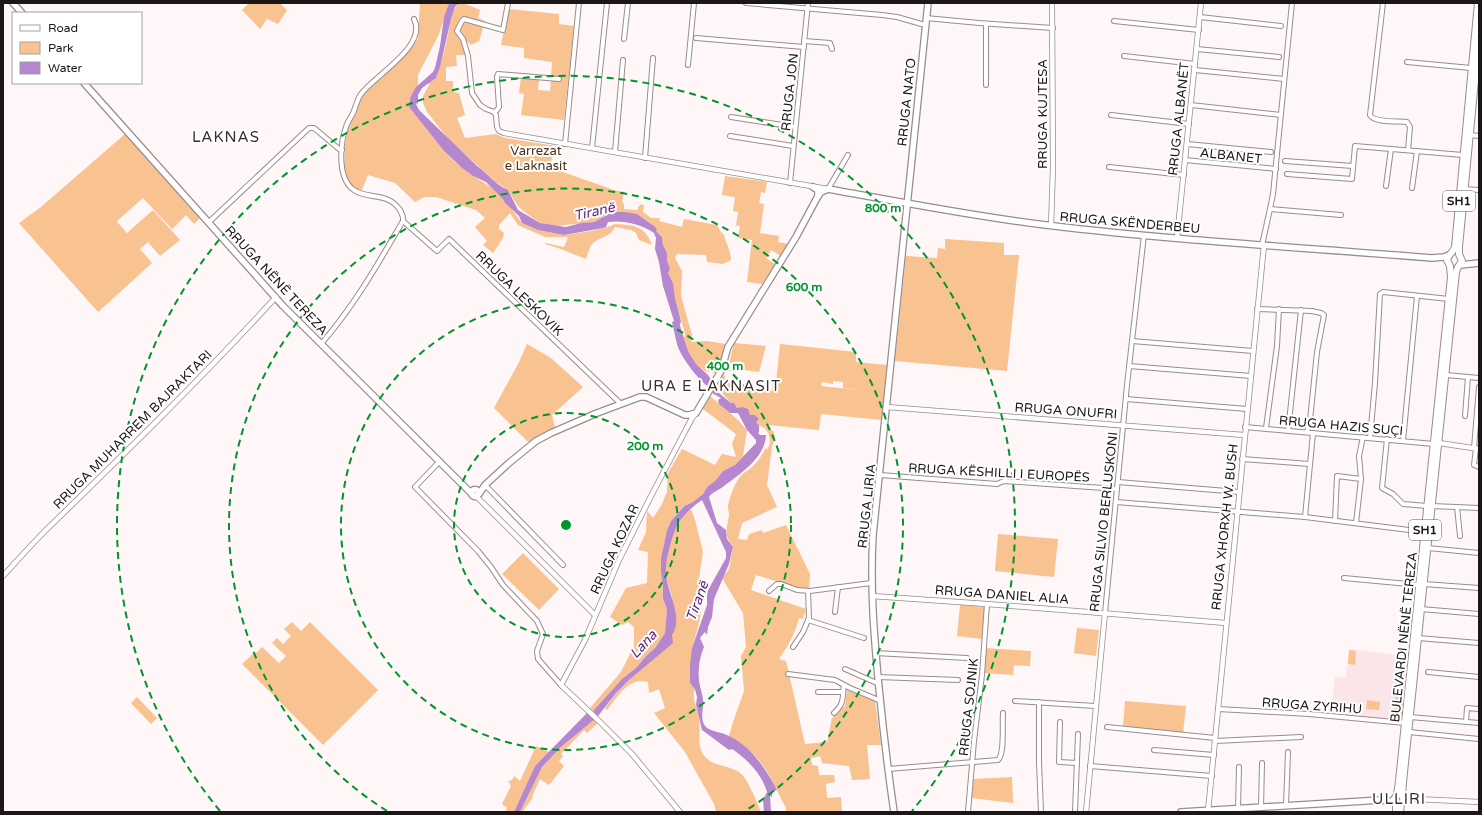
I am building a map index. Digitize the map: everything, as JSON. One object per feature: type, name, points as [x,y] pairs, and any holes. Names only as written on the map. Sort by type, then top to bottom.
[{"type":"main road","points":[[13,3],[21,12]]},
{"type":"main road","name":"RRUGA NATO","points":[[907,203],[928,3]]},
{"type":"main road","name":"BULEVARDI NËNË TEREZA","points":[[1400,812],[1399,799],[1404,723],[1428,548],[1430,506],[1446,375],[1456,272],[1462,262],[1460,256],[1466,155],[1478,3]]},
{"type":"main road","name":"BULEVARDI NËNË TEREZA","points":[[1437,443],[1451,277],[1448,258],[1454,246],[1470,135],[1479,39]]},
{"type":"main road","name":"RRUGA NËNË TEREZA","points":[[85,84],[297,320],[463,485],[476,494]]},
{"type":"main road","points":[[813,187],[818,190],[818,196]]},
{"type":"main road","points":[[476,494],[519,454],[536,441],[581,420],[621,404],[640,397],[646,397],[684,415],[698,412],[721,371],[728,347],[796,237],[818,196],[821,192],[828,189]]},
{"type":"main road","name":"RRUGA SKËNDERBEU","points":[[828,189],[1050,226],[1177,238],[1432,258],[1444,257],[1451,254]]},
{"type":"main road","name":"RRUGA LIRIA","points":[[894,812],[875,653],[871,583],[873,539],[907,203]]},
{"type":"main road","points":[[1451,254],[1477,263]]},
{"type":"main road","name":"RRUGA SKËNDERBEU","points":[[1432,258],[1449,265]]},
{"type":"main road","points":[[1449,265],[1454,267],[1477,263]]},
{"type":"main road","name":"BULEVARDI NËNË TEREZA","points":[[1396,812],[1410,717],[1421,609],[1425,532],[1430,506]]},
{"type":"main road","points":[[1182,812],[1261,808],[1276,809],[1286,806],[1399,799]]},
{"type":"street","points":[[494,112],[486,110],[480,105],[472,92],[468,56],[462,39],[458,34],[458,29],[464,19],[503,30],[508,3]]},
{"type":"street","points":[[565,144],[579,3]]},
{"type":"street","points":[[592,148],[607,3]]},
{"type":"street","points":[[624,39],[628,3]]},
{"type":"street","points":[[688,65],[694,3]]},
{"type":"street","points":[[746,3],[808,5],[897,17],[925,25]]},
{"type":"street","name":"RRUGA KUJTESA","points":[[1050,226],[1053,159],[1052,3]]},
{"type":"street","name":"RRUGA ALBANËT","points":[[1177,238],[1202,3]]},
{"type":"street","points":[[1263,245],[1274,194],[1292,3]]},
{"type":"street","points":[[1383,3],[1370,114],[1372,118],[1376,120],[1407,122],[1410,127],[1408,150]]},
{"type":"street","name":"RRUGA JON","points":[[790,183],[808,5]]},
{"type":"street","points":[[1200,17],[1281,26]]},
{"type":"street","points":[[926,18],[986,24],[1053,28]]},
{"type":"street","points":[[321,344],[352,304],[403,221],[402,213],[390,200],[354,190],[348,185],[343,175],[342,150],[346,127],[353,114],[360,94],[410,46],[416,33],[416,22],[414,19]]},
{"type":"street","points":[[1114,21],[1199,30]]},
{"type":"street","points":[[986,24],[986,85]]},
{"type":"street","points":[[696,38],[804,47]]},
{"type":"street","points":[[804,41],[830,43],[832,49]]},
{"type":"street","points":[[1197,49],[1279,57]]},
{"type":"street","points":[[1124,56],[1195,64]]},
{"type":"street","points":[[645,158],[653,58]]},
{"type":"street","points":[[615,152],[623,60]]},
{"type":"street","points":[[1407,62],[1472,68]]},
{"type":"street","points":[[1195,70],[1284,79]]},
{"type":"street","points":[[494,112],[499,107],[498,74],[559,79]]},
{"type":"street","points":[[1191,105],[1281,115]]},
{"type":"street","points":[[494,112],[496,115],[497,127],[499,131],[504,133],[828,189],[848,155]]},
{"type":"street","points":[[1111,115],[1189,124]]},
{"type":"street","points":[[731,117],[795,127]]},
{"type":"street","points":[[209,222],[309,128],[314,128],[338,149],[342,150]]},
{"type":"street","points":[[1470,135],[1479,136]]},
{"type":"street","points":[[730,136],[793,146]]},
{"type":"street","points":[[1187,144],[1271,152]]},
{"type":"street","points":[[1287,174],[1351,180],[1355,146],[1466,155]]},
{"type":"street","points":[[1386,186],[1391,149]]},
{"type":"street","points":[[1412,188],[1417,151]]},
{"type":"street","name":"ALBANET","points":[[1185,160],[1276,169]]},
{"type":"street","points":[[1285,161],[1353,166]]},
{"type":"street","points":[[1109,167],[1184,175]]},
{"type":"street","points":[[1464,189],[1479,190]]},
{"type":"street","points":[[1270,209],[1341,215]]},
{"type":"street","name":"RRUGA LESKOVIK","points":[[403,221],[437,251],[449,240],[621,404]]},
{"type":"street","name":"RRUGA SILVIO BERLUSKONI","points":[[1086,812],[1123,426],[1144,235]]},
{"type":"street","name":"RRUGA XHORXH W. BUSH","points":[[1208,810],[1263,245]]},
{"type":"street","points":[[1370,438],[1380,294],[1383,292],[1449,300]]},
{"type":"street","points":[[1402,441],[1417,296]]},
{"type":"street","name":"RRUGA MUHARREM BAJRAKTARI","points":[[3,576],[44,532],[85,493],[230,347],[276,297]]},
{"type":"street","points":[[1257,309],[1300,310],[1324,315],[1317,352],[1310,420],[1307,432]]},
{"type":"street","points":[[1266,428],[1277,346],[1279,309]]},
{"type":"street","points":[[1288,431],[1300,310]]},
{"type":"street","points":[[1132,341],[1253,351]]},
{"type":"street","points":[[1130,366],[1251,376]]},
{"type":"street","points":[[1446,375],[1479,378]]},
{"type":"street","points":[[1465,416],[1468,376]]},
{"type":"street","points":[[1479,387],[1474,465],[1479,467]]},
{"type":"street","points":[[1126,399],[1247,409]]},
{"type":"street","name":"RRUGA ONUFRI","points":[[886,407],[1244,435]]},
{"type":"street","name":"RRUGA KOZAR","points":[[561,685],[585,640],[626,546],[689,423],[698,412]]},
{"type":"street","points":[[684,415],[688,418],[689,423]]},
{"type":"street","name":"RRUGA HAZIS SUÇI","points":[[1245,427],[1437,443]]},
{"type":"street","points":[[1305,517],[1313,433]]},
{"type":"street","points":[[1356,523],[1361,479],[1359,456],[1362,437]]},
{"type":"street","points":[[1387,440],[1382,488],[1393,494],[1403,504],[1479,508]]},
{"type":"street","points":[[1437,443],[1476,448]]},
{"type":"street","points":[[1242,459],[1310,464]]},
{"type":"street","points":[[440,461],[415,487],[478,551],[503,585],[538,620],[543,634],[537,652],[538,659],[561,685],[639,762],[680,812]]},
{"type":"street","name":"RRUGA KËSHILLI I EUROPËS","points":[[880,475],[997,484],[1004,481],[1117,489]]},
{"type":"street","points":[[1335,520],[1337,476],[1361,479]]},
{"type":"street","points":[[1118,482],[1239,492]]},
{"type":"street","points":[[485,485],[563,565]]},
{"type":"street","points":[[476,494],[596,615]]},
{"type":"street","points":[[1116,502],[1305,517],[1425,532]]},
{"type":"street","points":[[1457,507],[1460,536]]},
{"type":"street","points":[[1428,548],[1479,554]]},
{"type":"street","points":[[1344,578],[1479,588]]},
{"type":"street","points":[[769,592],[777,584],[797,590],[808,591],[871,583]]},
{"type":"street","points":[[835,612],[838,587]]},
{"type":"street","points":[[793,647],[803,632],[808,620],[808,591]]},
{"type":"street","name":"RRUGA DANIEL ALIA","points":[[872,596],[1226,623]]},
{"type":"street","name":"RRUGA SOJNIK","points":[[968,812],[982,675],[987,604]]},
{"type":"street","points":[[1421,609],[1479,614]]},
{"type":"street","points":[[808,620],[864,638]]},
{"type":"street","points":[[1418,638],[1479,642]]},
{"type":"street","points":[[875,653],[967,658]]},
{"type":"street","points":[[846,669],[879,684]]},
{"type":"street","points":[[1428,672],[1479,677]]},
{"type":"street","points":[[788,674],[835,680],[881,701]]},
{"type":"street","points":[[878,677],[958,680]]},
{"type":"street","points":[[834,713],[842,704],[844,685]]},
{"type":"street","points":[[818,692],[843,692]]},
{"type":"street","points":[[1015,701],[1095,706]]},
{"type":"street","points":[[1039,702],[1041,812]]},
{"type":"street","points":[[1466,722],[1467,708],[1479,709]]},
{"type":"street","name":"RRUGA ZYRIHU","points":[[1218,709],[1309,714],[1404,723]]},
{"type":"street","points":[[888,769],[995,761],[1000,759],[1002,749],[1003,713]]},
{"type":"street","points":[[1410,717],[1479,723]]},
{"type":"street","points":[[1060,722],[1059,762],[1077,763]]},
{"type":"street","points":[[1108,727],[1215,739],[1301,737]]},
{"type":"street","points":[[1408,732],[1479,739]]},
{"type":"street","points":[[1075,812],[1078,734]]},
{"type":"street","points":[[1154,750],[1214,755]]},
{"type":"street","points":[[1286,806],[1288,752]]},
{"type":"street","points":[[1261,808],[1262,763]]},
{"type":"street","points":[[1090,766],[1212,776]]},
{"type":"street","points":[[1238,809],[1239,767]]},
{"type":"street","points":[[1399,799],[1479,802]]},
{"type":"shaded area","points":[[1349,649],[1407,656],[1401,720],[1331,714],[1335,677],[1346,678]]},
{"type":"green space","points":[[249,3],[280,3],[287,10],[278,24],[267,19],[260,29],[242,10]]},
{"type":"green space","points":[[420,3],[449,3],[439,34],[418,75],[418,85],[410,98],[409,107],[444,151],[455,162],[473,176],[491,187],[504,199],[522,223],[538,230],[564,235],[591,231],[614,224],[633,226],[638,227],[646,233],[652,245],[639,240],[636,233],[631,230],[615,227],[611,233],[592,244],[586,259],[545,244],[564,247],[568,237],[545,237],[518,225],[510,213],[499,225],[499,229],[504,233],[503,238],[493,253],[483,245],[487,241],[475,227],[485,218],[476,210],[436,197],[424,197],[415,202],[395,183],[368,175],[362,190],[356,189],[352,186],[346,179],[344,170],[345,146],[348,127],[355,115],[361,95],[406,54],[418,39]]},
{"type":"green space","name":"Varrezat e Laknasit","points":[[459,3],[463,3],[480,10],[478,18],[485,21],[479,41],[471,45],[468,42],[463,45],[466,55],[456,55],[457,66],[446,67],[446,81],[453,81],[453,92],[459,93],[465,115],[457,118],[465,138],[496,134],[505,138],[556,146],[551,161],[557,170],[614,190],[624,192],[622,202],[624,204],[624,209],[637,210],[642,204],[644,206],[643,212],[651,218],[660,218],[659,221],[682,227],[684,219],[717,225],[724,235],[731,260],[723,264],[707,262],[706,255],[677,254],[675,258],[682,271],[681,296],[692,335],[691,341],[707,341],[726,344],[717,373],[705,371],[696,364],[688,351],[684,339],[685,334],[675,298],[673,283],[668,273],[670,269],[667,260],[667,253],[663,245],[662,237],[656,231],[654,226],[637,214],[616,212],[594,222],[555,226],[540,223],[518,206],[508,190],[496,182],[449,140],[427,112],[423,103],[423,96],[429,82],[436,78],[448,35],[451,18]]},
{"type":"green space","points":[[508,9],[559,14],[559,24],[574,26],[564,120],[521,115],[524,94],[519,93],[521,77],[539,79],[538,90],[550,91],[552,62],[524,58],[524,48],[501,45]]},
{"type":"green space","points":[[125,134],[201,217],[194,224],[186,215],[172,229],[143,198],[117,221],[127,233],[153,210],[180,240],[160,256],[148,242],[140,249],[152,263],[98,312],[19,223],[41,207]]},
{"type":"green space","points":[[725,176],[767,182],[765,193],[761,192],[759,203],[764,204],[760,233],[779,236],[778,242],[789,244],[781,256],[771,250],[766,258],[775,264],[762,284],[747,282],[752,240],[738,238],[740,226],[736,225],[738,212],[733,211],[735,197],[722,195]]},
{"type":"green space","points":[[945,239],[1004,243],[1004,255],[1019,255],[1007,371],[895,361],[906,256],[937,258],[938,248],[945,249]]},
{"type":"green space","points":[[734,343],[766,346],[759,372],[728,368]]},
{"type":"green space","points":[[527,344],[551,358],[583,387],[552,415],[555,427],[528,442],[494,408]]},
{"type":"green space","points":[[780,344],[856,352],[856,362],[887,365],[881,420],[821,414],[819,430],[769,425],[768,427],[774,432],[775,437],[772,447],[767,485],[777,507],[742,523],[738,539],[747,540],[749,534],[762,530],[763,533],[786,525],[810,574],[809,591],[756,575],[751,590],[806,609],[803,619],[799,618],[791,640],[779,659],[786,661],[805,744],[827,742],[832,718],[845,706],[847,690],[875,701],[881,745],[867,745],[870,779],[852,780],[849,766],[822,763],[820,756],[811,758],[812,765],[818,766],[819,775],[834,775],[835,782],[826,784],[827,798],[841,797],[842,812],[786,812],[786,808],[770,776],[762,764],[752,753],[729,736],[744,691],[741,656],[746,647],[743,613],[722,578],[729,569],[733,547],[727,535],[729,515],[728,506],[738,479],[757,462],[766,447],[767,450],[770,444],[770,437],[768,432],[763,427],[758,426],[749,415],[743,410],[737,408],[734,403],[731,403],[716,386],[723,372],[726,380],[772,391],[773,382],[776,382]],"holes":[[[833,381],[843,382],[843,388],[867,391],[821,386],[822,382],[833,384]]]},
{"type":"green space","points":[[710,396],[737,419],[747,430],[743,456],[735,465],[723,471],[715,481],[707,487],[703,494],[693,502],[683,506],[671,521],[667,530],[661,558],[663,599],[667,609],[665,633],[655,648],[636,668],[622,679],[593,711],[590,708],[621,672],[634,646],[634,627],[628,622],[622,625],[610,617],[626,588],[647,583],[648,552],[638,550],[646,532],[647,511],[653,518],[661,506],[667,492],[668,473],[682,449],[715,465],[722,454],[736,457],[732,444],[736,434],[703,409]]},
{"type":"green space","points":[[691,509],[703,552],[699,578],[699,606],[701,612],[692,648],[695,689],[694,700],[700,727],[699,740],[705,757],[713,763],[734,769],[746,779],[761,812],[716,812],[714,804],[685,752],[654,713],[665,708],[659,689],[649,693],[648,682],[635,682],[619,694],[607,710],[605,708],[616,693],[629,680],[672,643],[672,596],[667,581],[665,563],[671,536],[684,515]]},
{"type":"green space","points":[[998,534],[1058,539],[1054,577],[995,571]]},
{"type":"green space","points":[[523,553],[559,589],[539,610],[502,574]]},
{"type":"green space","points":[[960,605],[985,607],[982,639],[957,636]]},
{"type":"green space","points":[[292,622],[301,631],[310,622],[378,690],[323,745],[242,664],[262,647],[279,663],[286,656],[272,643],[277,638],[283,644],[291,636],[284,629]]},
{"type":"green space","points":[[1077,628],[1099,630],[1096,656],[1074,653]]},
{"type":"green space","points":[[985,648],[1031,651],[1030,666],[1014,665],[1013,675],[984,673]]},
{"type":"green space","points":[[1349,650],[1356,651],[1355,665],[1348,664]]},
{"type":"green space","points":[[1398,695],[1403,696],[1402,716],[1400,711],[1394,711],[1395,697]]},
{"type":"green space","points":[[137,697],[157,718],[151,724],[131,703]]},
{"type":"green space","points":[[1367,700],[1380,702],[1379,710],[1366,709]]},
{"type":"green space","points":[[1125,701],[1186,706],[1183,733],[1123,727]]},
{"type":"green space","points":[[595,719],[599,722],[587,733],[584,730],[561,754],[563,756],[559,761],[564,766],[549,785],[540,779],[532,799],[522,812],[520,812],[542,767],[561,747]]},
{"type":"green space","points":[[536,746],[549,752],[535,766],[514,812],[505,812],[507,808],[502,804],[511,786],[508,781],[512,780],[514,776],[520,781]]},
{"type":"green space","points":[[1012,777],[1013,803],[971,798],[973,779]]},
{"type":"water","points":[[449,3],[459,3],[455,7],[451,19],[436,78],[422,88],[418,95],[418,103],[416,104],[419,110],[477,166],[508,190],[518,210],[540,223],[566,227],[581,223],[594,222],[616,212],[625,212],[637,214],[654,226],[657,229],[656,231],[662,237],[663,245],[667,253],[667,260],[670,269],[668,273],[673,283],[681,321],[680,325],[688,351],[696,364],[712,381],[709,387],[690,368],[677,344],[672,322],[674,321],[663,286],[655,249],[656,238],[654,233],[638,225],[626,222],[608,222],[606,227],[603,228],[564,235],[538,230],[522,223],[519,216],[486,182],[473,176],[444,151],[409,107],[410,98],[416,87],[433,72],[435,68],[444,17]]},
{"type":"water","points":[[714,389],[731,403],[734,403],[737,408],[743,407],[748,409],[750,415],[755,415],[759,419],[756,422],[759,426],[758,433],[760,435],[766,435],[765,443],[761,451],[751,465],[709,497],[717,523],[726,530],[727,539],[733,547],[729,564],[714,599],[712,617],[707,635],[705,632],[700,638],[704,647],[699,671],[699,681],[703,699],[702,718],[706,727],[726,735],[745,746],[763,766],[777,790],[772,792],[772,797],[770,796],[771,812],[764,812],[763,800],[767,792],[758,773],[738,753],[732,749],[729,750],[702,730],[696,705],[697,697],[695,689],[690,683],[692,648],[707,605],[707,592],[726,558],[726,552],[702,500],[680,521],[671,541],[667,558],[667,581],[676,615],[675,629],[672,635],[673,643],[629,680],[616,693],[598,716],[593,711],[622,679],[636,668],[655,648],[665,633],[667,609],[663,599],[661,558],[667,530],[671,521],[684,506],[693,502],[703,494],[707,487],[715,481],[723,471],[735,465],[756,443],[756,440],[747,430],[738,413],[730,413],[719,404],[718,400],[721,398],[712,393]]},
{"type":"water","points":[[588,712],[595,719],[561,747],[542,767],[520,812],[514,812],[535,766]]},
{"type":"district","name":"LAKNAS","points":[[226,137]]},
{"type":"district","name":"URA E LAKNASIT","points":[[711,386]]},
{"type":"district","name":"ULLIRI","points":[[1399,799]]},
{"type":"water label","name":"Tiranë","points":[[594,211]]},
{"type":"water label","name":"Tiranë","points":[[697,601]]},
{"type":"water label","name":"Lana","points":[[643,644]]}]
